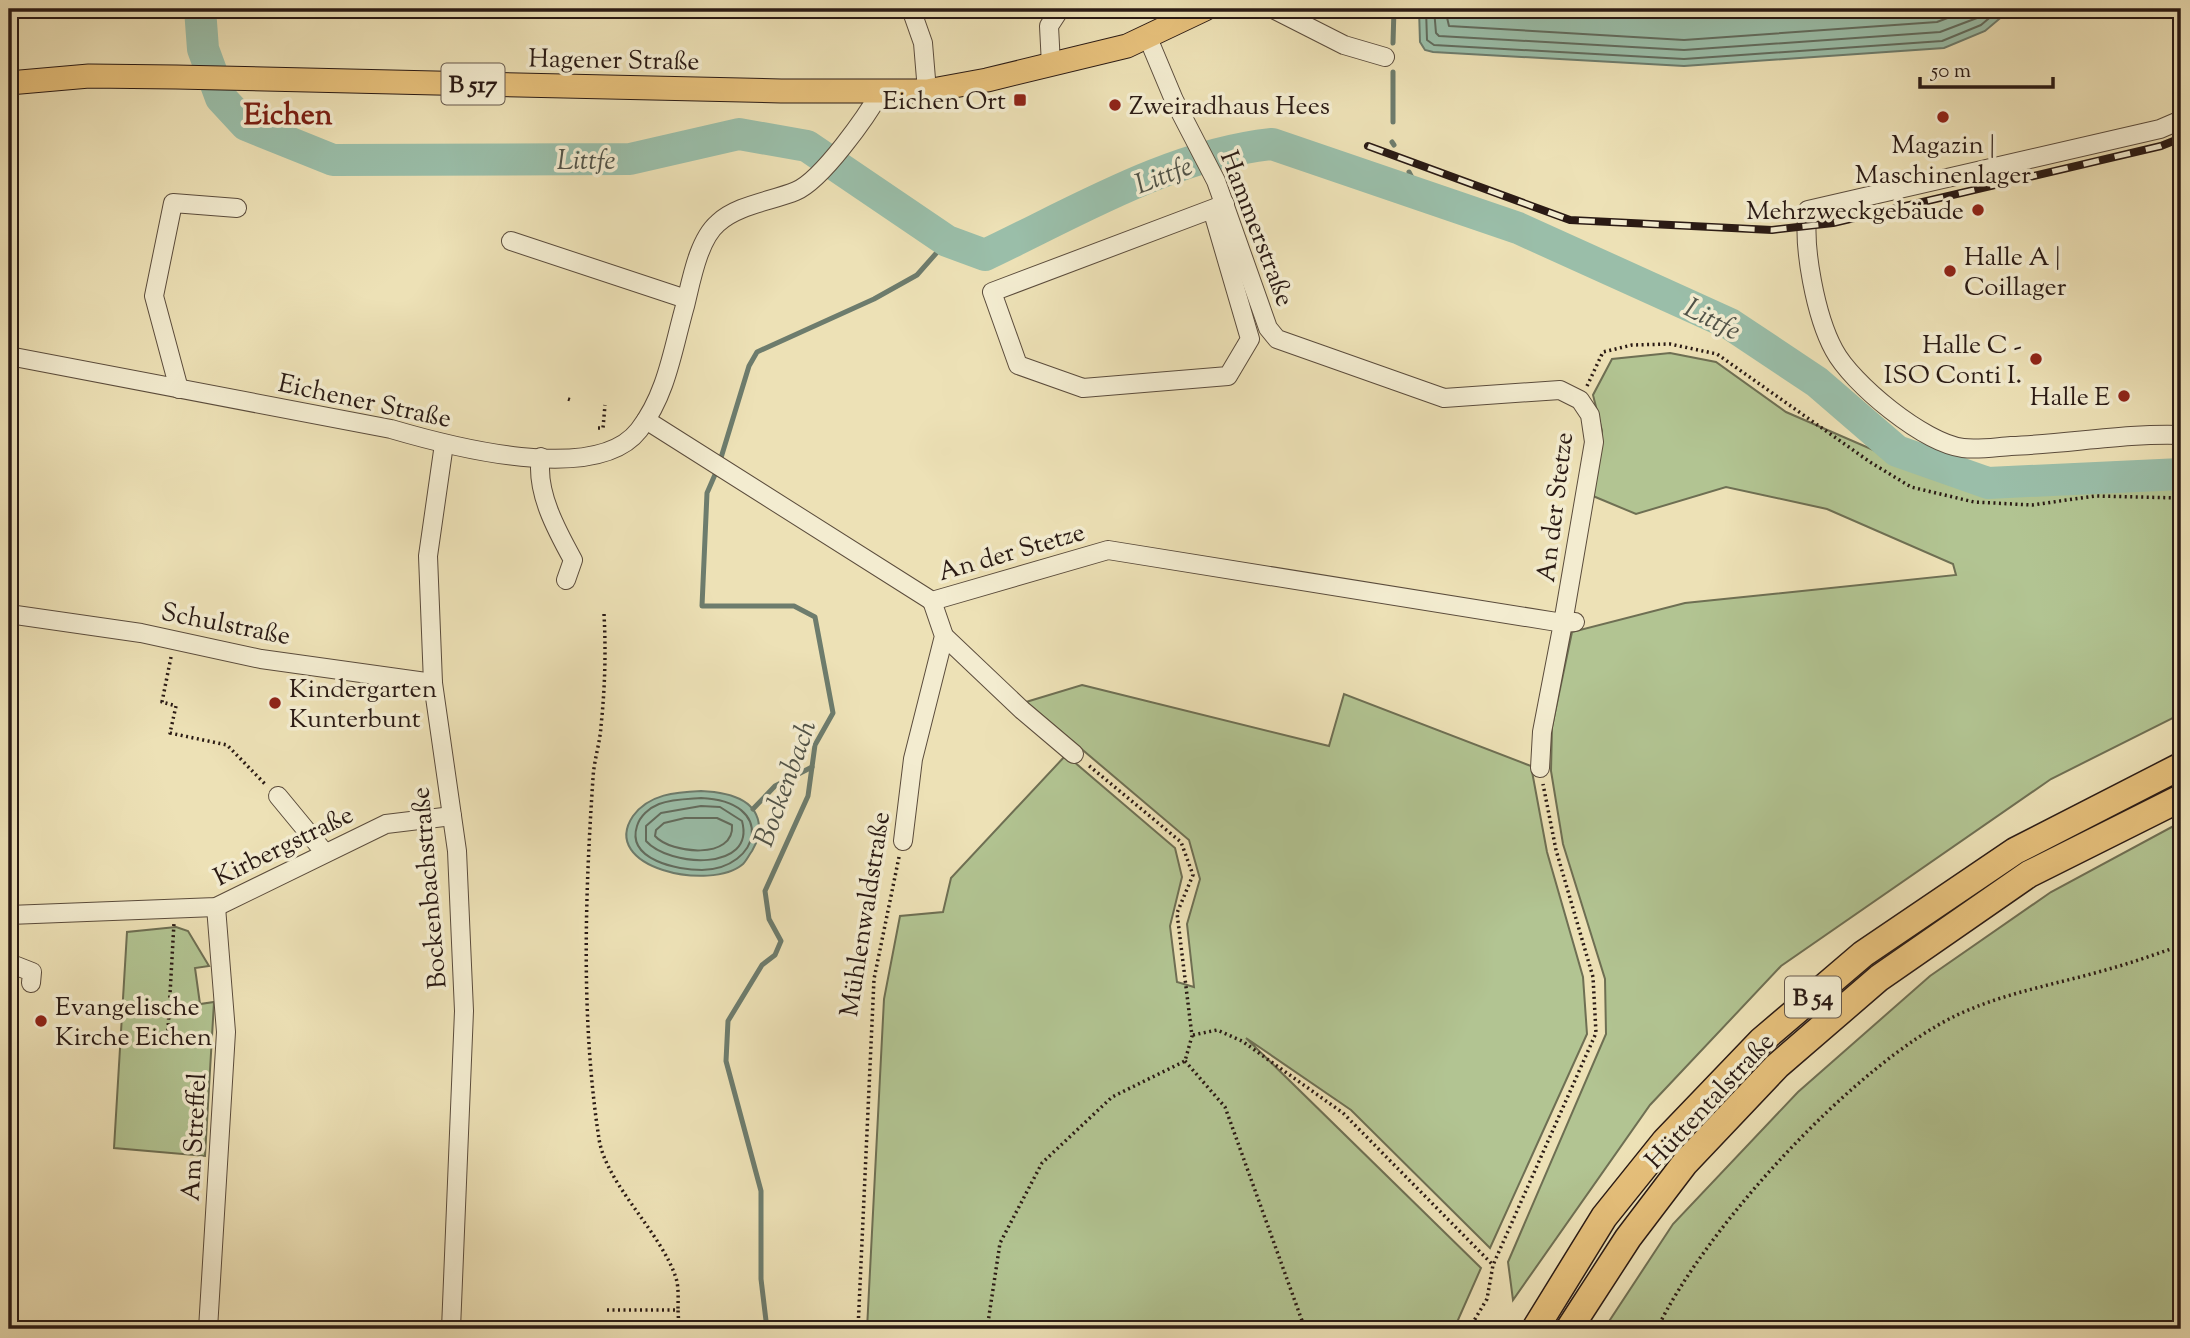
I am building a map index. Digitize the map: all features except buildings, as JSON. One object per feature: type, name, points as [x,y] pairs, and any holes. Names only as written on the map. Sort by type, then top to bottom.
[{"type":"highway","name":"Hüttentalstraße","points":[[1535,1329],[1604,1217],[1665,1141],[1761,1041],[1863,954],[2015,851],[2181,766]]},
{"type":"highway","name":"Hüttentalstraße","points":[[1569,1329],[1628,1238],[1685,1163],[1788,1057],[1879,978],[2029,874],[2181,798]]},
{"type":"main road","name":"Hagener Straße","points":[[9,83],[89,76],[927,91],[1096,55],[1148,38],[1205,9]]},
{"type":"street","points":[[911,9],[923,43],[927,91]]},
{"type":"street","points":[[1051,65],[1049,26],[1060,9]]},
{"type":"street","points":[[1273,9],[1344,45],[1385,57]]},
{"type":"street","name":"Hammerstraße","points":[[1148,38],[1174,100],[1216,181],[1218,207],[1268,328],[1277,339],[1444,398],[1559,390],[1580,400]]},
{"type":"street","name":"Eichener Straße","points":[[9,356],[391,429],[444,444],[541,457],[595,456],[627,442],[646,420],[662,391],[698,257],[717,223],[742,210],[799,190],[863,123],[881,91]]},
{"type":"street","points":[[2181,120],[2160,129],[1808,210],[1805,232],[1824,327],[1835,353],[1891,413],[1930,437],[1962,448],[2077,443],[2151,434],[2181,435]]},
{"type":"street","points":[[179,389],[154,296],[173,203],[237,208]]},
{"type":"street","points":[[1218,207],[1250,339],[1228,376],[1083,388],[1018,365],[992,292],[1218,207]]},
{"type":"street","points":[[511,241],[686,299]]},
{"type":"street","name":"An der Stetze","points":[[1540,768],[1542,732],[1569,623],[1594,442],[1590,415],[1580,400]]},
{"type":"street","name":"An der Stetze","points":[[646,420],[932,601],[1108,550],[1569,623]]},
{"type":"street","name":"Bockenbachstraße","points":[[444,444],[428,556],[433,683],[457,851],[464,1011],[451,1329]]},
{"type":"street","points":[[541,457],[539,470],[551,513],[573,560],[566,580]]},
{"type":"street","points":[[932,601],[944,636],[1022,710],[1074,754]]},
{"type":"street","name":"Schulstraße","points":[[9,614],[175,640],[261,659],[433,683]]},
{"type":"street","name":"Mühlenwaldstraße","points":[[902,841],[913,759],[944,636]]},
{"type":"street","points":[[278,796],[325,853]]},
{"type":"street","name":"Kirbergstraße","points":[[9,915],[216,907],[386,824],[452,816]]},
{"type":"street","name":"Am Streffel","points":[[208,1329],[226,1032],[216,907]]},
{"type":"street","points":[[9,963],[32,972],[31,983]]},
{"type":"path","points":[[1580,400],[1603,352],[1632,345],[1670,344],[1717,354],[1870,462],[1911,486],[1973,502],[2032,505],[2095,496],[2181,498]]},
{"type":"path","points":[[598,428],[603,428],[605,405]]},
{"type":"path","points":[[604,614],[606,656],[601,729],[593,774],[587,966],[589,1044],[599,1141],[603,1155],[652,1232],[676,1279],[679,1329]]},
{"type":"path","points":[[175,640],[162,702],[176,706],[170,733],[227,745],[278,796]]},
{"type":"path","points":[[987,1329],[1000,1243],[1042,1163],[1112,1097],[1185,1061],[1192,1036],[1177,913],[1193,875],[1181,842],[1074,754]]},
{"type":"path","points":[[1469,1329],[1487,1299],[1493,1265],[1597,1033],[1593,977],[1556,850],[1540,768]]},
{"type":"path","name":"Mühlenwaldstraße","points":[[858,1329],[874,979],[902,841]]},
{"type":"path","points":[[167,1047],[175,909]]},
{"type":"path","points":[[1657,1329],[1671,1300],[1756,1184],[1875,1068],[1956,1016],[2037,985],[2108,970],[2174,948],[2181,942]]},
{"type":"path","points":[[2174,948],[2181,1022]]},
{"type":"path","points":[[1192,1036],[1217,1030],[1242,1041],[1343,1113],[1493,1265]]},
{"type":"path","points":[[1185,1061],[1225,1107],[1306,1329]]},
{"type":"path","points":[[607,1310],[678,1310]]},
{"type":"shaded area","points":[[1670,353],[1716,362],[1786,412],[1924,472],[2122,464],[2181,471],[2181,714],[2051,779],[1781,966],[1650,1105],[1513,1300],[1508,1262],[1606,1034],[1605,979],[1563,844],[1551,771],[1552,727],[1572,632],[1685,603],[1956,575],[1953,564],[1827,509],[1726,487],[1636,514],[1593,496],[1602,431],[1593,395],[1612,359]]},
{"type":"shaded area","points":[[1082,685],[1329,746],[1344,694],[1531,766],[1547,852],[1583,977],[1587,1034],[1490,1248],[1351,1110],[1246,1038],[1481,1268],[1454,1329],[867,1329],[884,999],[900,916],[943,912],[951,878],[1066,755],[1175,848],[1182,877],[1170,926],[1177,982],[1194,987],[1187,924],[1200,879],[1189,840],[1026,702]]},
{"type":"shaded area","points":[[2181,822],[2181,1329],[1604,1329],[1673,1224],[1798,1092],[1930,976],[2051,892]]},
{"type":"shaded area","points":[[176,927],[188,931],[209,966],[195,968],[200,1004],[214,1002],[205,1156],[114,1148],[127,932]]},
{"type":"water","points":[[1419,9],[2011,9],[1985,31],[1944,48],[1684,66],[1433,52],[1425,50],[1420,42]]},
{"type":"water","points":[[701,791],[738,798],[746,802],[757,816],[757,839],[743,864],[728,872],[707,876],[685,875],[663,870],[644,861],[631,849],[626,834],[639,809],[664,796]]},
{"type":"waterway","name":"Littfe","points":[[200,9],[203,49],[221,98],[246,125],[333,160],[630,159],[739,134],[807,146],[947,241],[985,255],[1160,173],[1234,150],[1272,144],[1518,228],[1730,324],[1817,382],[1897,451],[1988,483],[2181,474]]},
{"type":"waterway","points":[[1393,43],[1394,9]]},
{"type":"waterway","points":[[1393,72],[1393,122]]},
{"type":"waterway","points":[[1409,172],[1421,195]]},
{"type":"waterway","name":"Bockenbach","points":[[720,461],[749,366],[757,352],[874,299],[917,275],[947,241]]},
{"type":"waterway","name":"Bockenbach","points":[[717,470],[707,493],[702,606],[794,606],[815,617],[833,713],[815,745],[808,796],[765,891],[769,919],[781,941],[775,955],[762,965],[728,1021],[726,1061],[761,1191],[761,1279],[767,1329]]},
{"type":"waterway","points":[[753,809],[775,786],[812,767]]},
{"type":"railway","points":[[1368,146],[1570,220],[1772,230],[1833,223],[2161,146],[2181,138]]},
{"type":"place","name":"Eichen Ort","points":[[1020,100]]},
{"type":"place","name":"Zweiradhaus Hees","points":[[1115,105]]},
{"type":"place","name":"Magazin | Maschinenlager","points":[[1943,117]]},
{"type":"place","name":"Mehrzweckgebäude","points":[[1978,210]]},
{"type":"place","name":"Halle A | Coillager","points":[[1950,271]]},
{"type":"place","name":"Halle C - ISO Conti I.","points":[[2036,359]]},
{"type":"place","name":"Halle E","points":[[2124,396]]},
{"type":"place","name":"Kindergarten Kunterbunt","points":[[275,703]]},
{"type":"place","name":"Evangelische Kirche Eichen","points":[[41,1021]]},
{"type":"district","name":"Eichen","points":[[288,114]]}]
